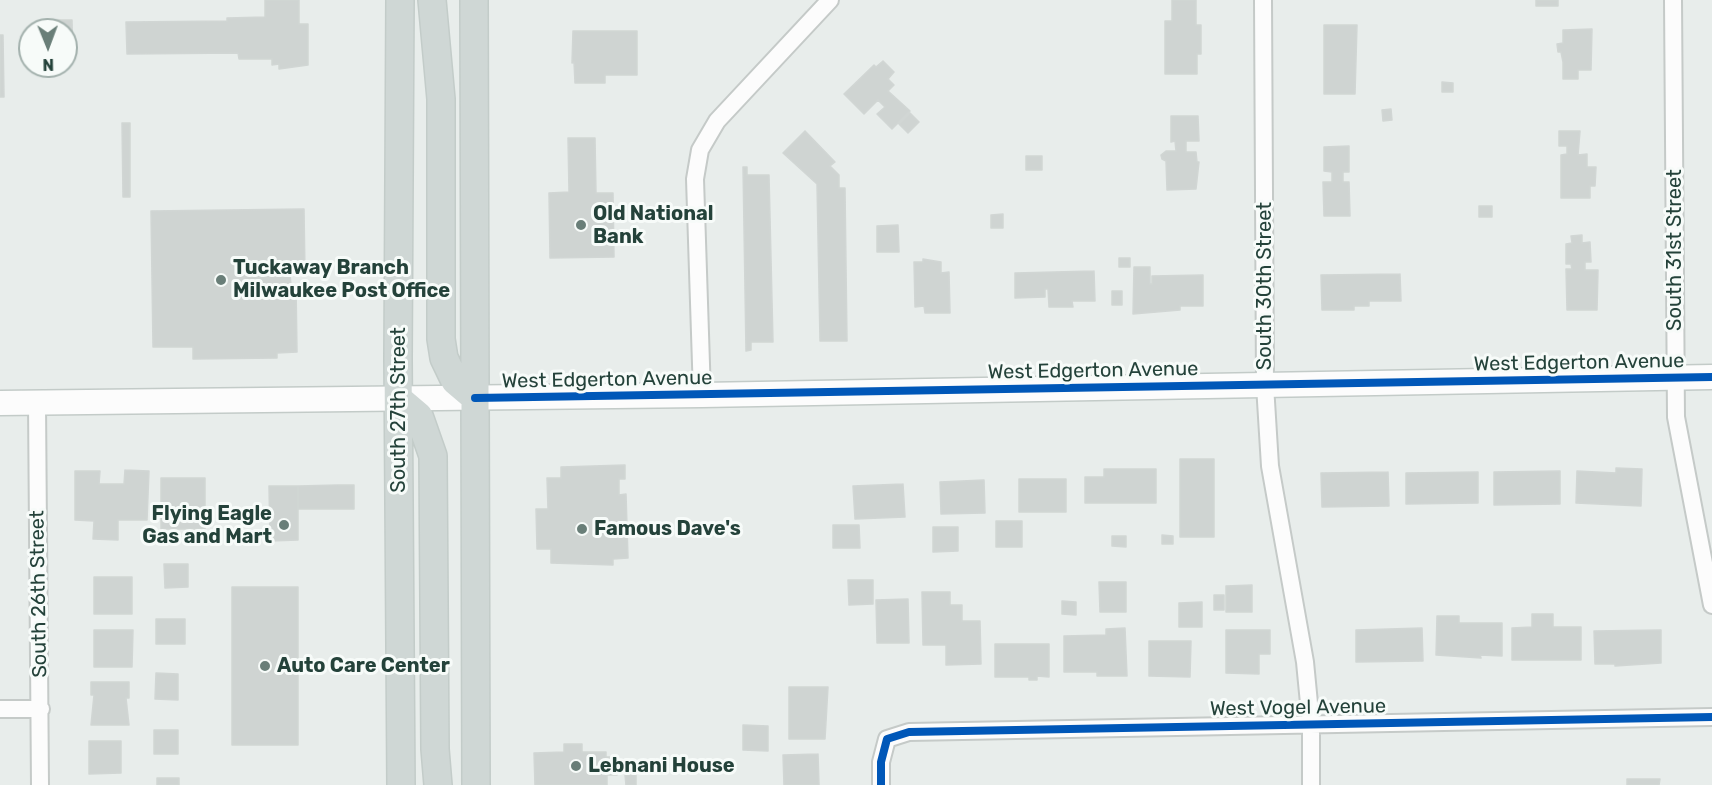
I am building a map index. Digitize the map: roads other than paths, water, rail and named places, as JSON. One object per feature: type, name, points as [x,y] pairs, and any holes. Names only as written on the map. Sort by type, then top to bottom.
[{"type":"main road","name":"South 27th Street","points":[[400,0],[401,785]]},
{"type":"main road","points":[[432,0],[441,99],[441,339],[444,358],[455,381],[475,398]]},
{"type":"main road","points":[[474,0],[476,785]]},
{"type":"main road","points":[[399,399],[419,416],[433,456],[435,749],[438,785]]},
{"type":"street","points":[[702,395],[695,179],[700,150],[717,121],[830,0]]},
{"type":"street","name":"South 30th Street","points":[[1263,0],[1265,385],[1270,466],[1305,662],[1311,724],[1311,785]]},
{"type":"street","name":"South 31st Street","points":[[1673,0],[1676,417],[1712,605]]},
{"type":"street","name":"West Edgerton Avenue","points":[[0,404],[702,395],[1712,377]]},
{"type":"street","name":"South 26th Street","points":[[37,403],[40,785]]},
{"type":"street","points":[[0,709],[40,709]]},
{"type":"street","name":"West Vogel Avenue","points":[[881,785],[881,762],[887,739],[909,732],[1712,717]]},
{"type":"place","name":"Old National Bank","points":[[581,225]]},
{"type":"place","name":"Tuckaway Branch Milwaukee Post Office","points":[[221,280]]},
{"type":"place","name":"Flying Eagle Gas and Mart","points":[[284,525]]},
{"type":"place","name":"Famous Dave's","points":[[582,529]]},
{"type":"place","name":"Auto Care Center","points":[[265,666]]},
{"type":"place","name":"Lebnani House","points":[[576,766]]}]
